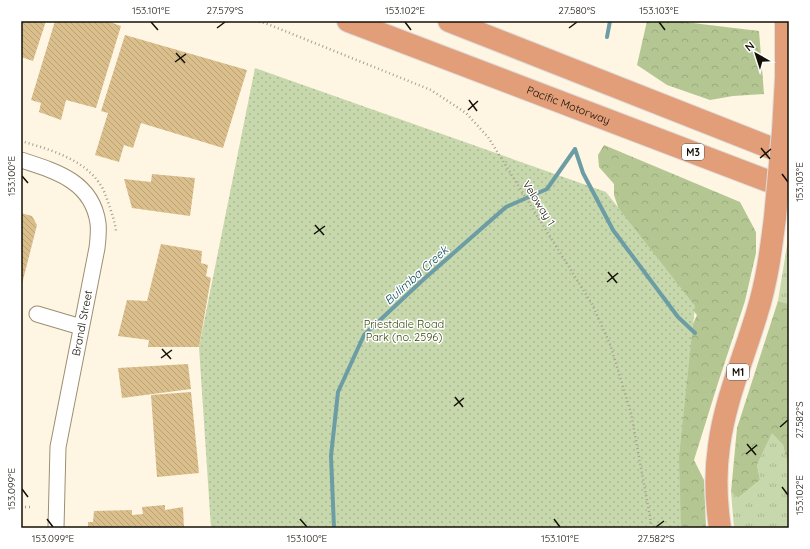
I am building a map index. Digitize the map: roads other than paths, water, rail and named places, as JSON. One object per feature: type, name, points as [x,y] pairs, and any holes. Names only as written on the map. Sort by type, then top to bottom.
[{"type":"highway","name":"Pacific Motorway","points":[[348,21],[789,190]]},
{"type":"highway","points":[[449,21],[789,155]]},
{"type":"highway","name":"M1","points":[[720,528],[717,509],[716,476],[719,446],[729,401],[758,312],[767,275],[775,217],[783,131],[786,76],[786,21]]},
{"type":"street","name":"Brandl Street","points":[[21,161],[56,171],[78,185],[92,203],[98,223],[97,248],[58,447],[56,528]]},
{"type":"street","points":[[36,314],[81,327]]},
{"type":"waterway","name":"Bulimba Creek","points":[[607,37],[610,21]]},
{"type":"waterway","points":[[575,149],[583,173],[613,230],[678,317],[695,333]]},
{"type":"waterway","name":"Bulimba Creek","points":[[334,528],[331,456],[338,392],[364,335],[424,279],[506,207],[547,189],[575,149]]},
{"type":"park label","name":"Priestdale Road Park (no. 2596)","points":[[404,330]]}]
